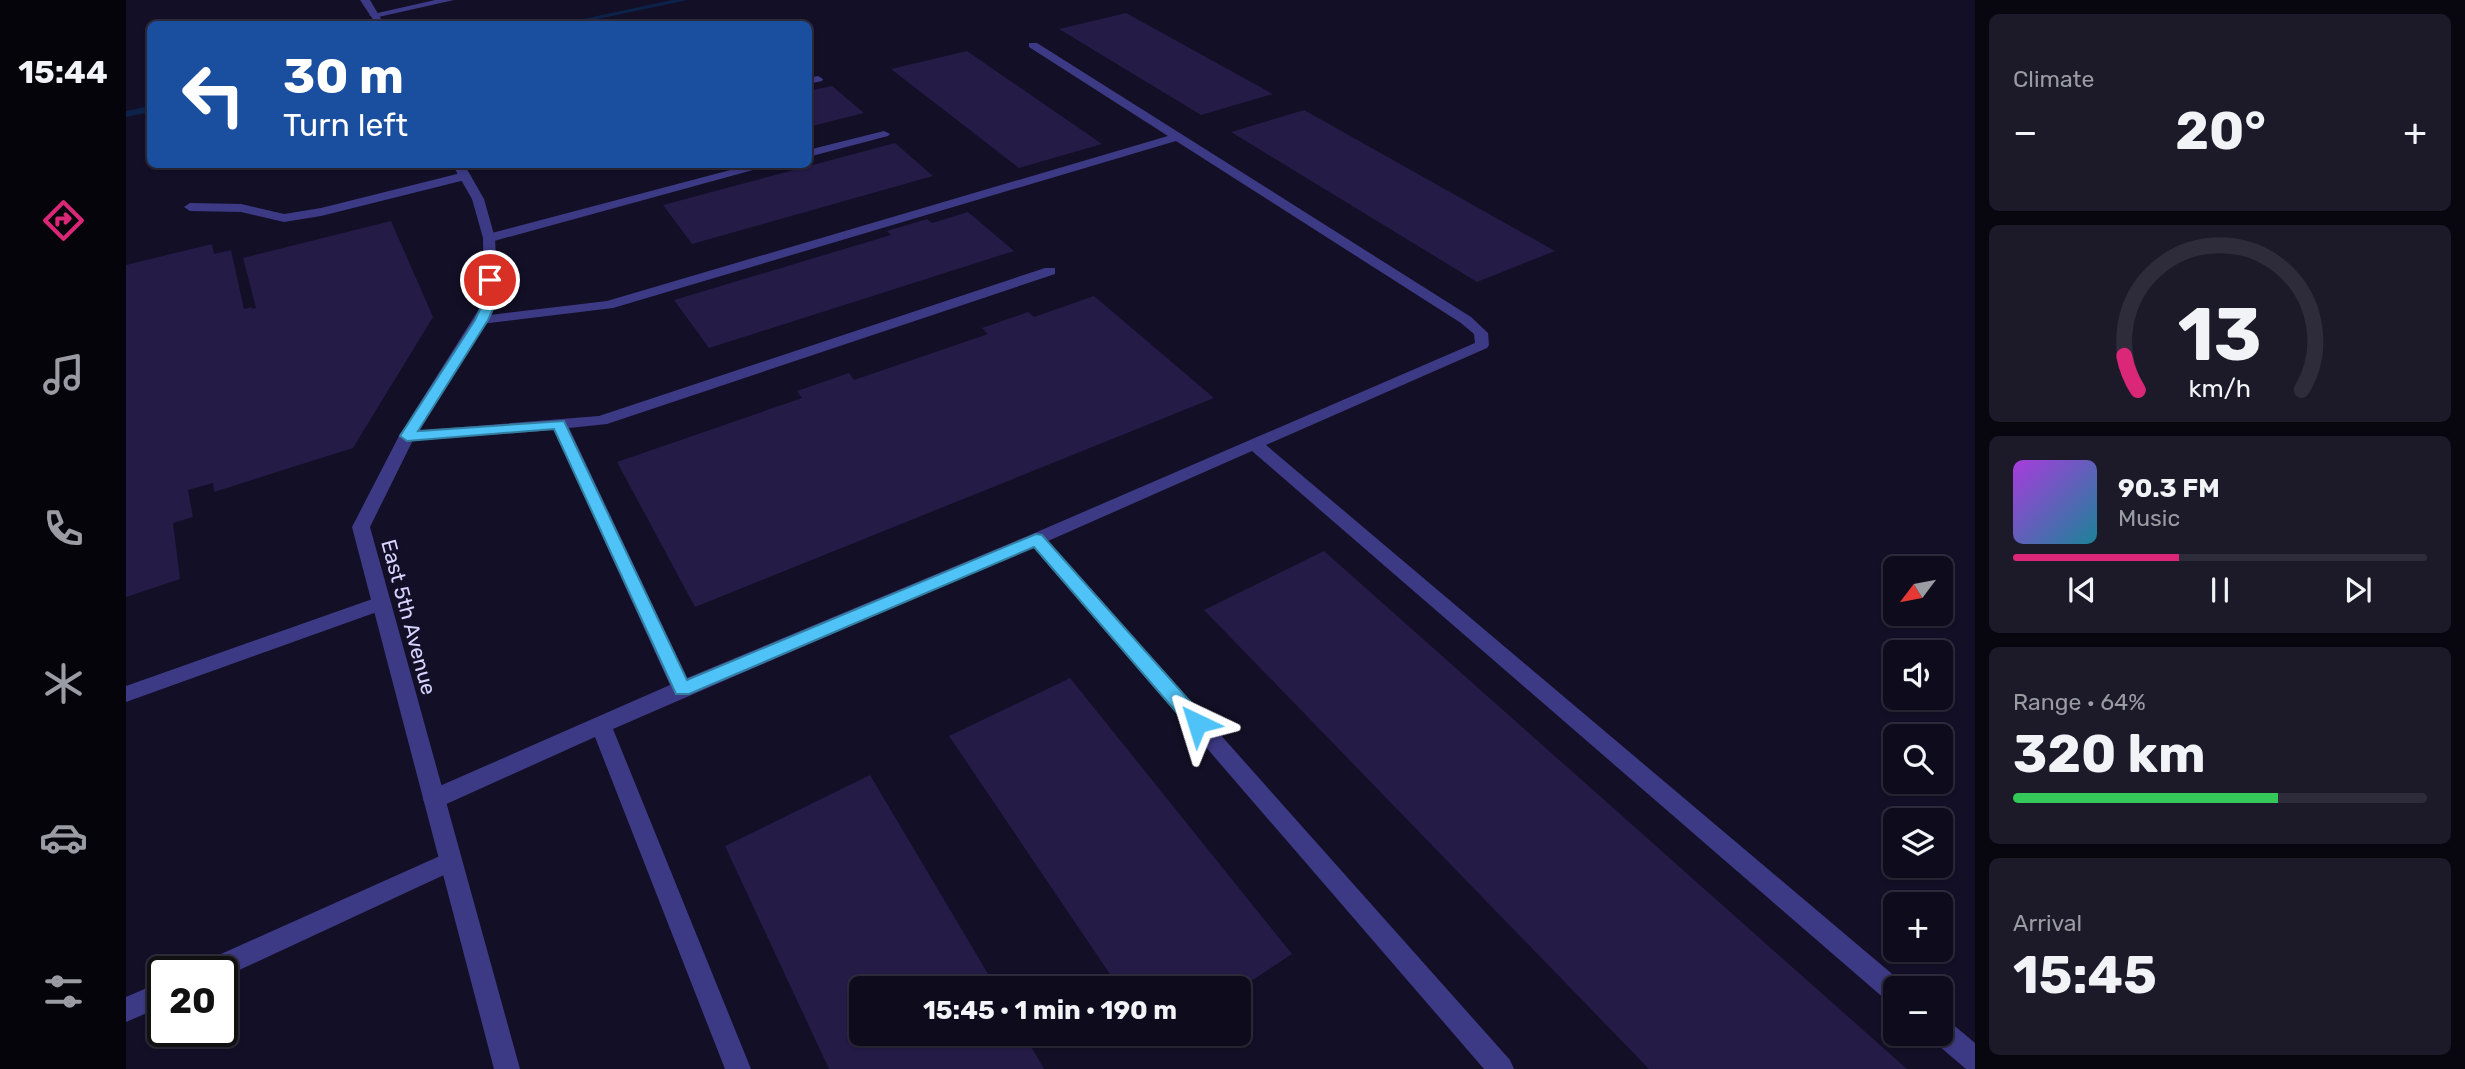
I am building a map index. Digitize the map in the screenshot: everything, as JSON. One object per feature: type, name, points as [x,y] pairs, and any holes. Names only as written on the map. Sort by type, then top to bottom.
[{"type":"street","points":[[365,0],[378,21]]},
{"type":"street","points":[[374,15],[449,0]]},
{"type":"street","points":[[434,799],[682,689],[1482,345],[1481,333],[1466,320],[1032,45]]},
{"type":"street","points":[[812,153],[884,134]]},
{"type":"street","points":[[481,320],[608,305],[1177,138]]},
{"type":"street","points":[[190,208],[242,208],[284,218],[321,212],[457,168]]},
{"type":"street","name":"East 5th Avenue","points":[[461,168],[478,199],[489,238],[491,301],[407,436],[361,527],[507,1069]]},
{"type":"street","points":[[489,238],[754,168]]},
{"type":"street","points":[[407,436],[601,421],[1050,271]]},
{"type":"street","points":[[559,425],[682,689]]},
{"type":"street","points":[[1254,444],[1883,982]]},
{"type":"street","points":[[1036,539],[1501,1069]]},
{"type":"street","points":[[126,694],[381,603]]},
{"type":"street","points":[[601,725],[738,1069]]},
{"type":"street","points":[[238,958],[450,861]]},
{"type":"street","points":[[126,1010],[147,1000]]},
{"type":"street","points":[[1953,1041],[1975,1060]]},
{"type":"building","points":[[1126,13],[1273,94],[1201,115],[1059,29]]},
{"type":"building","points":[[967,51],[1102,144],[1019,168],[891,69]]},
{"type":"building","points":[[832,86],[864,113],[812,126],[812,90]]},
{"type":"building","points":[[1304,110],[1555,251],[1477,282],[1231,132]]},
{"type":"building","points":[[895,143],[933,176],[692,244],[663,205],[801,168],[812,168],[812,165]]},
{"type":"building","points":[[968,212],[1014,251],[709,348],[674,300],[891,235],[887,231],[927,219],[932,223]]},
{"type":"building","points":[[391,221],[433,317],[353,448],[214,492],[213,483],[188,490],[193,517],[173,523],[180,579],[126,597],[126,265],[212,244],[214,254],[231,250],[244,309],[252,309],[256,308],[243,258]]},
{"type":"building","points":[[1094,296],[1214,398],[695,607],[617,462],[802,398],[797,391],[849,373],[854,380],[988,334],[982,328],[1028,312],[1034,317]]},
{"type":"building","points":[[1324,551],[1907,1069],[1649,1069],[1204,610]]},
{"type":"building","points":[[1070,678],[1292,954],[1251,981],[1251,976],[1111,976],[949,736]]},
{"type":"building","points":[[870,775],[989,976],[849,976],[849,1046],[1031,1046],[1044,1069],[829,1069],[725,846]]},
{"type":"waterway","points":[[579,21],[684,0]]},
{"type":"waterway","points":[[126,114],[147,110]]},
{"type":"route","points":[[490,280],[491,301],[481,320],[407,436],[559,425],[682,689],[1036,539],[1197,723]]}]
